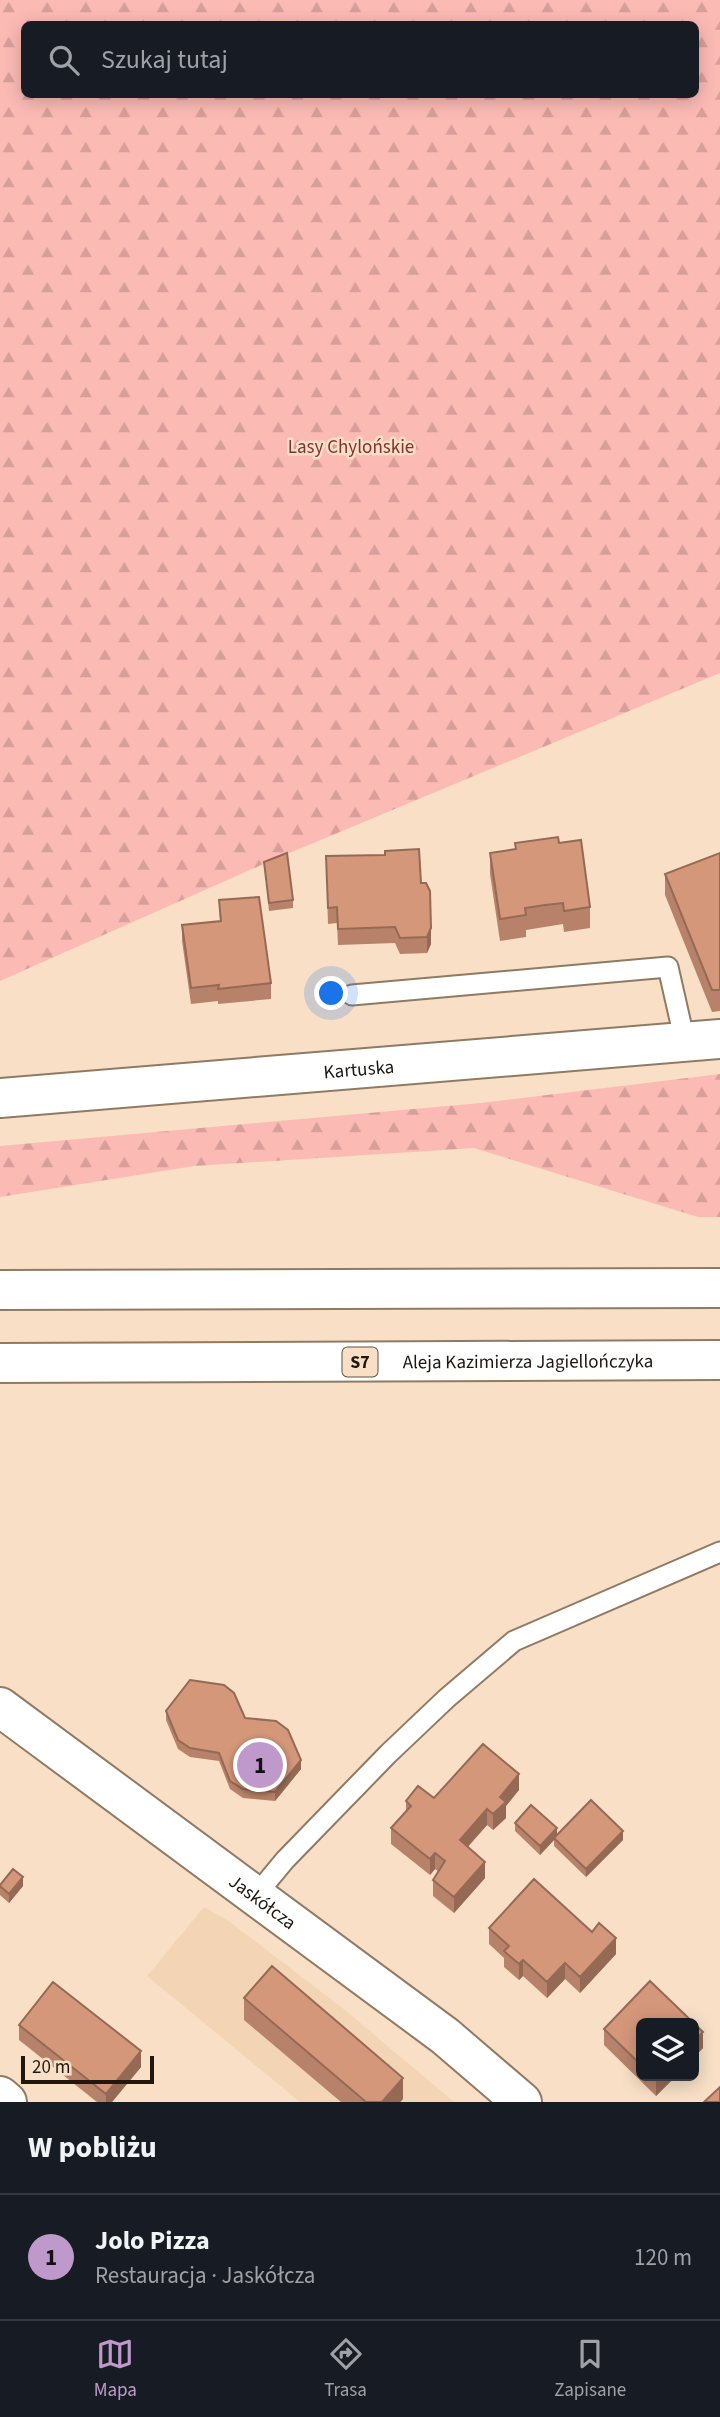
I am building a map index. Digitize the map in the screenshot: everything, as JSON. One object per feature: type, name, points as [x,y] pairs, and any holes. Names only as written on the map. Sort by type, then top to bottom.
[{"type":"main road","name":"Kartuska","points":[[0,1098],[702,1041]]},
{"type":"main road","points":[[0,1290],[720,1288]]},
{"type":"main road","name":"Aleja Kazimierza Jagiellończyka","points":[[0,1363],[720,1360]]},
{"type":"main road","name":"Jaskółcza","points":[[0,1707],[445,2036],[522,2102]]},
{"type":"main road","points":[[0,2096],[7,2102]]},
{"type":"lane","points":[[352,995],[668,967],[702,1041]]},
{"type":"lane","points":[[256,1895],[285,1860],[388,1754],[447,1698],[514,1641],[720,1552]]},
{"type":"shaded area","points":[[204,1907],[230,1922],[345,2010],[454,2102],[300,2102],[147,1976]]},
{"type":"green space","name":"Lasy Chylońskie","points":[[0,0],[720,0],[720,673],[268,862],[0,981]]},
{"type":"green space","points":[[720,1074],[720,1217],[698,1217],[474,1148],[194,1166],[0,1197],[0,1146],[481,1103]]},
{"type":"building","points":[[558,837],[559,843],[581,840],[590,907],[564,911],[563,903],[545,905],[525,908],[526,915],[500,919],[490,853],[516,849],[515,843]]},
{"type":"building","points":[[419,849],[421,883],[426,883],[430,891],[431,928],[427,937],[400,938],[395,927],[338,929],[337,907],[328,908],[326,856],[385,855],[385,851]]},
{"type":"building","points":[[287,853],[293,900],[269,903],[264,862]]},
{"type":"building","points":[[720,853],[720,990],[712,990],[665,874]]},
{"type":"building","points":[[259,897],[271,983],[218,989],[219,985],[191,988],[182,925],[221,921],[219,900]]},
{"type":"building","points":[[190,1680],[224,1685],[234,1693],[245,1718],[276,1721],[288,1730],[301,1760],[275,1792],[243,1789],[230,1781],[219,1753],[190,1748],[178,1740],[166,1711]]},
{"type":"building","points":[[483,1744],[519,1774],[500,1797],[506,1802],[493,1814],[487,1809],[460,1840],[485,1862],[454,1897],[433,1880],[445,1861],[435,1853],[430,1859],[391,1828],[411,1806],[406,1801],[418,1786],[434,1798]]},
{"type":"building","points":[[591,1800],[623,1831],[586,1869],[554,1838]]},
{"type":"building","points":[[531,1805],[557,1828],[540,1846],[515,1823]]},
{"type":"building","points":[[13,1869],[23,1877],[9,1894],[0,1885]]},
{"type":"building","points":[[534,1879],[592,1932],[599,1923],[616,1938],[580,1977],[565,1963],[547,1982],[523,1960],[519,1964],[504,1951],[509,1946],[489,1928]]},
{"type":"building","points":[[272,1966],[403,2078],[382,2102],[366,2102],[244,1998]]},
{"type":"building","points":[[650,1981],[689,2018],[636,2018],[636,2060],[604,2029]]},
{"type":"building","points":[[53,1982],[141,2051],[106,2094],[19,2025]]},
{"type":"building","points":[[720,2087],[720,2102],[704,2102]]},
{"type":"place","name":"Jolo Pizza","points":[[260,1765]]}]
